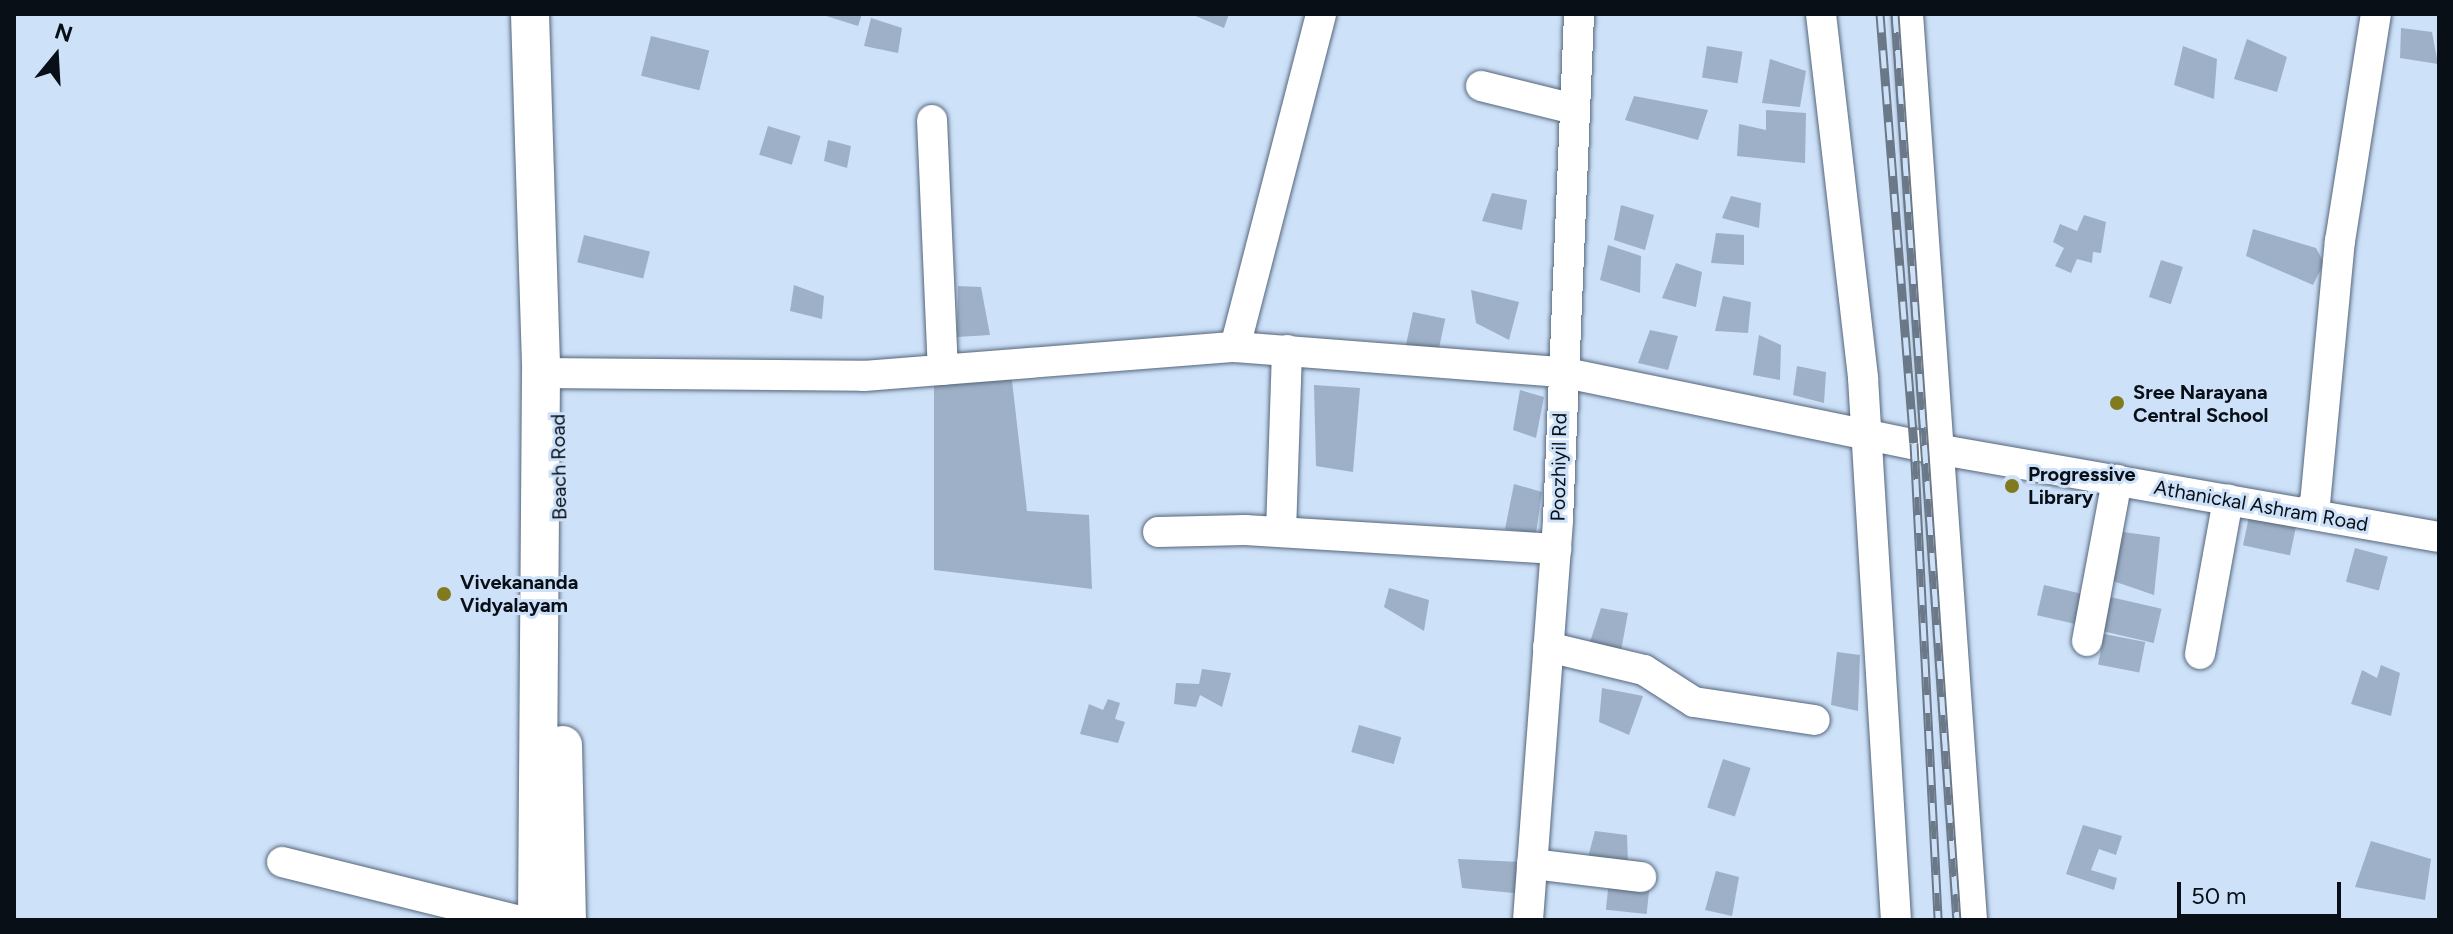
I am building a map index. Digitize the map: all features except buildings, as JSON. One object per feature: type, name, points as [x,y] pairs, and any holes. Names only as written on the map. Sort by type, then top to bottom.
[{"type":"main road","points":[[530,14],[549,374],[537,920]]},
{"type":"main road","name":"Beach Road","points":[[557,14],[549,374],[567,920]]},
{"type":"street","points":[[1235,347],[1321,14]]},
{"type":"street","name":"Poozhiyil Rd","points":[[1528,920],[1556,549],[1561,372],[1579,14]]},
{"type":"street","points":[[1821,14],[1866,435],[1896,920]]},
{"type":"street","points":[[1908,14],[1942,450],[1972,920]]},
{"type":"street","points":[[2304,513],[2315,504],[2340,241],[2376,14]]},
{"type":"street","points":[[1481,86],[1574,109]]},
{"type":"street","points":[[932,120],[943,370]]},
{"type":"street","name":"Athanickal Ashram Road","points":[[549,374],[943,370],[1235,347],[1561,372],[1942,450],[2439,537]]},
{"type":"street","points":[[1281,532],[1287,350]]},
{"type":"street","points":[[2087,641],[2117,480]]},
{"type":"street","points":[[2200,654],[2228,500]]},
{"type":"street","points":[[1158,532],[1281,532],[1556,549]]},
{"type":"street","points":[[1548,647],[1644,670],[1694,702],[1815,720]]},
{"type":"street","points":[[282,862],[516,920]]},
{"type":"street","points":[[1532,864],[1641,877]]},
{"type":"railway","points":[[1880,14],[1914,443],[1938,920]]},
{"type":"railway","points":[[1895,14],[1957,920]]},
{"type":"place","name":"Sree Narayana Central School","points":[[2117,403]]},
{"type":"place","name":"Progressive Library","points":[[2012,486]]},
{"type":"place","name":"Vivekananda Vidyalayam","points":[[444,594]]}]
